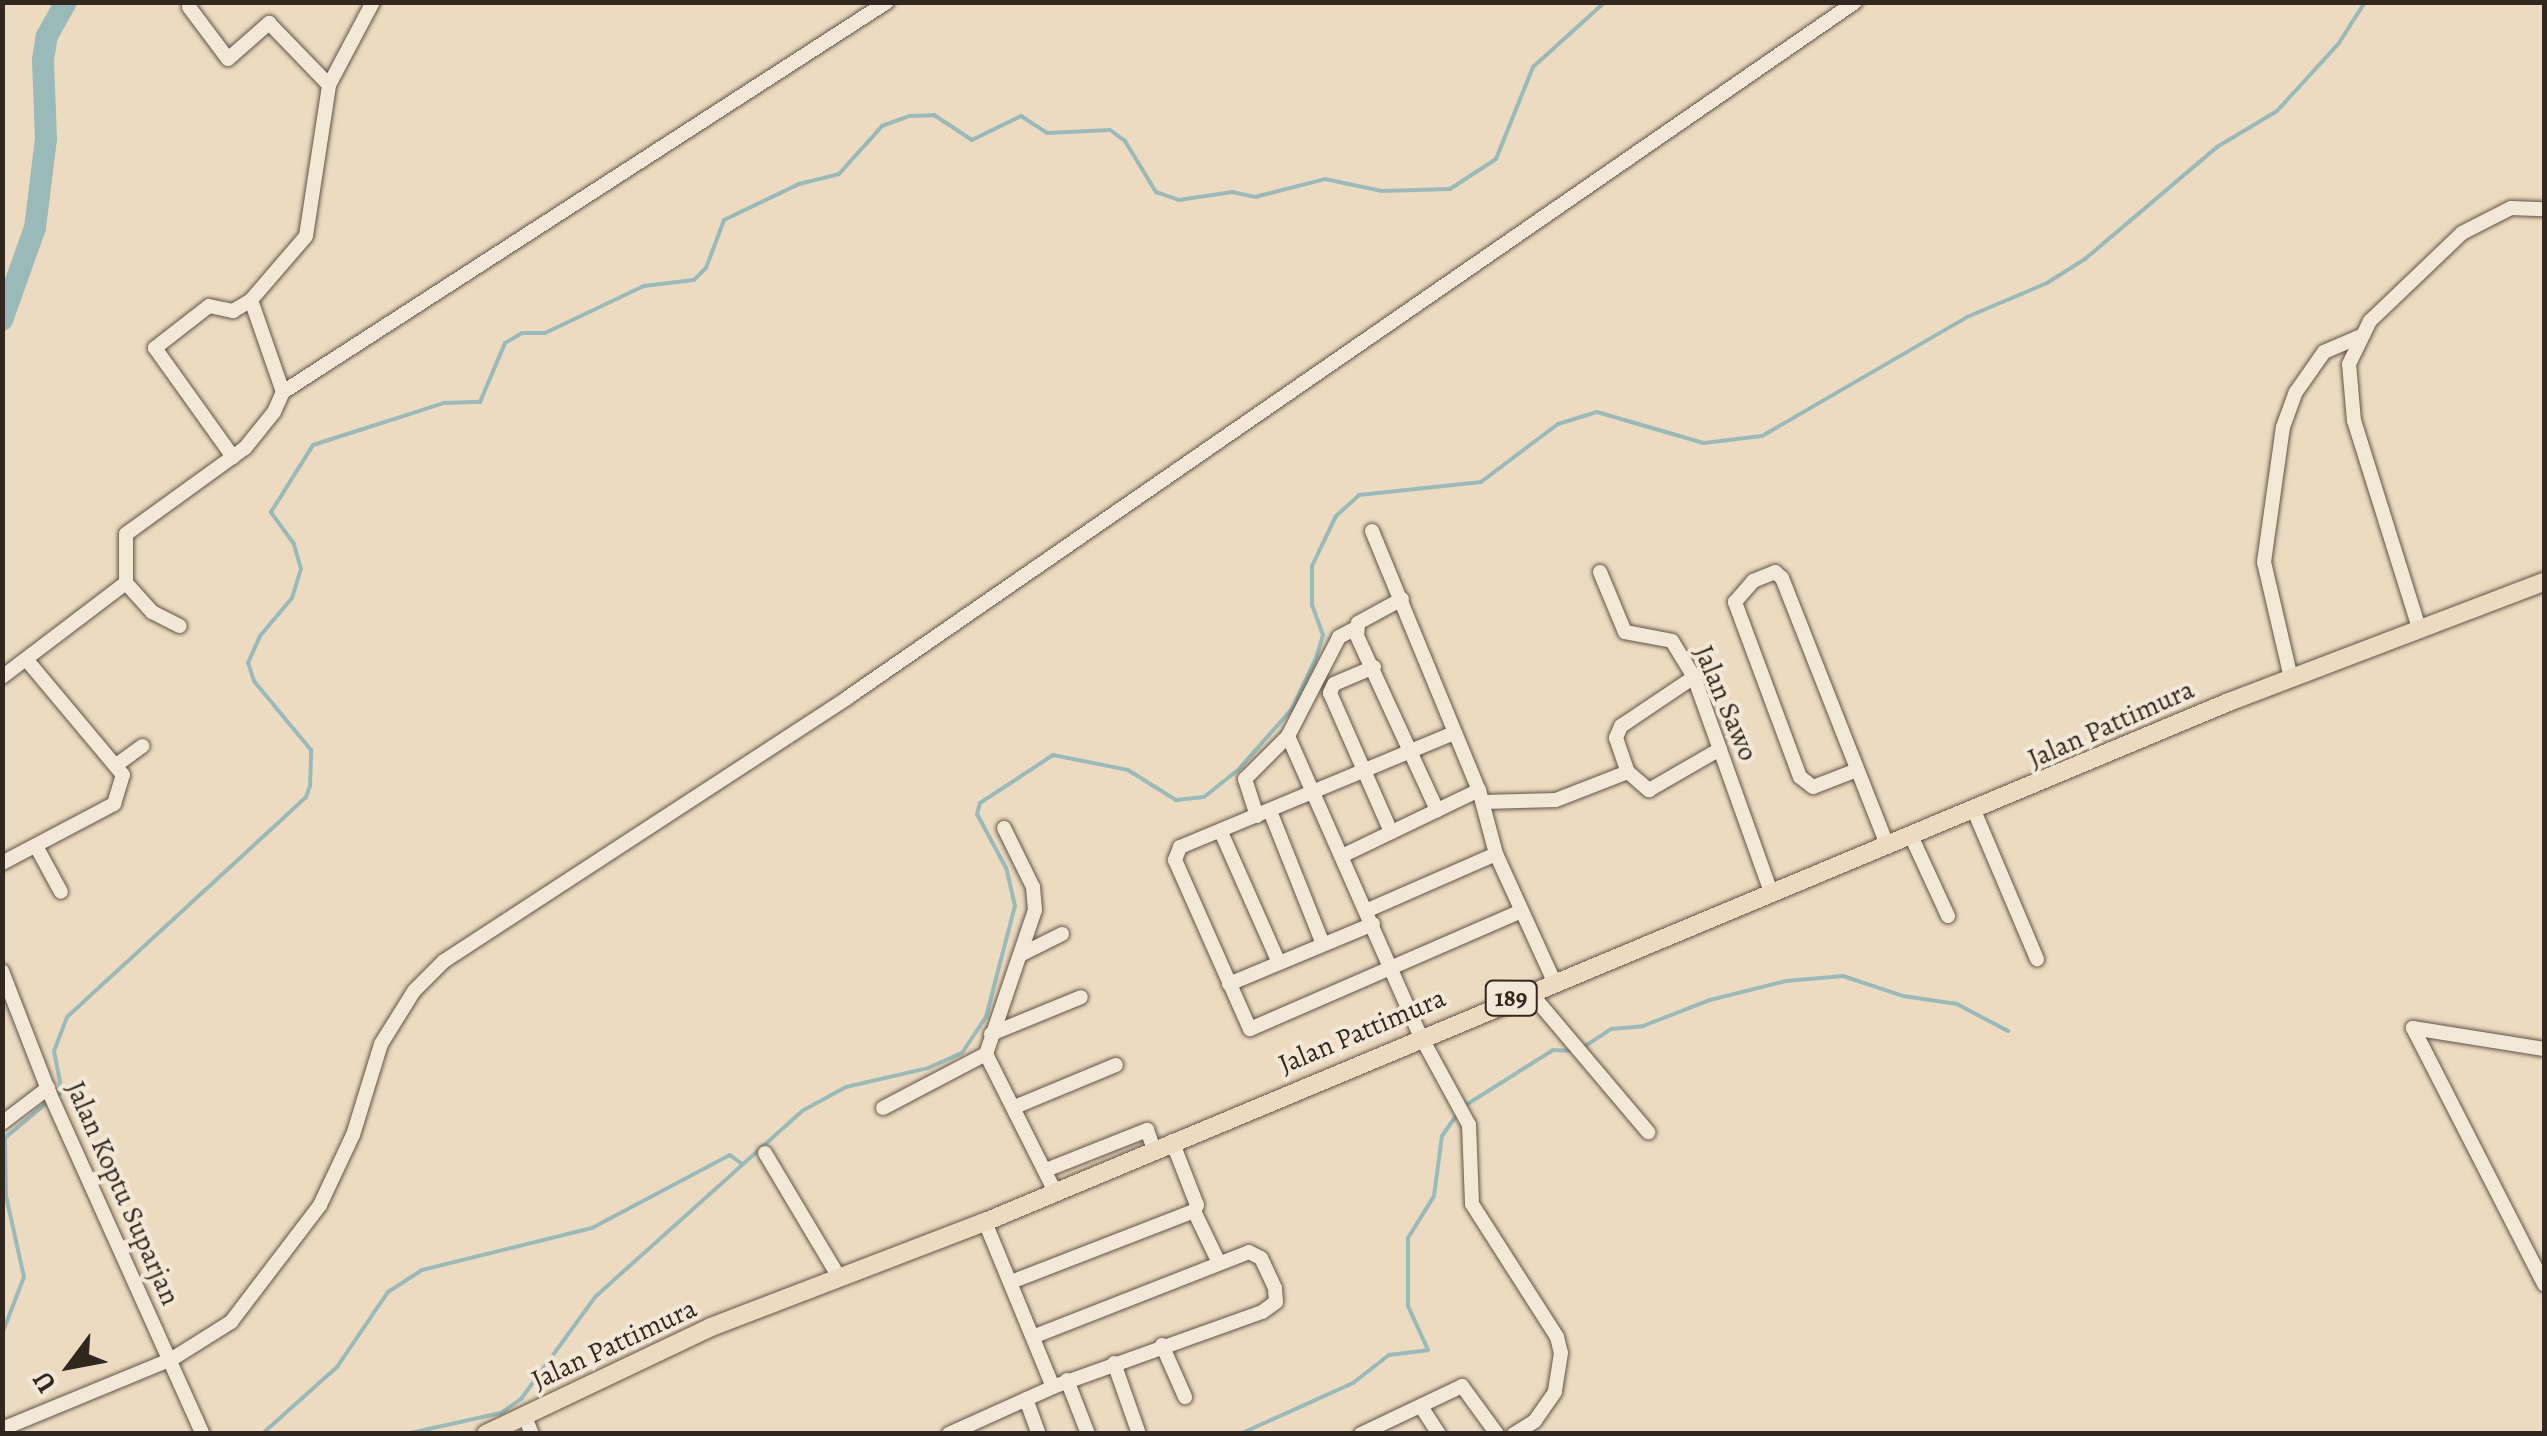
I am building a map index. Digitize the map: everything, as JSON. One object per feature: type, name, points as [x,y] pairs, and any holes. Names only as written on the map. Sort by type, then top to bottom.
[{"type":"main road","name":"Jalan Pattimura","points":[[486,1434],[528,1426],[640,1359],[839,1276],[984,1222],[1420,1035],[1974,813],[2291,678],[2544,582]]},
{"type":"street","points":[[233,457],[156,348],[210,306],[233,312],[251,300],[306,236],[329,86],[373,2]]},
{"type":"street","points":[[173,623],[152,612],[126,583],[126,534],[233,457],[265,428],[282,392],[887,2]]},
{"type":"street","points":[[2,1429],[172,1360],[231,1322],[292,1248],[338,1172],[381,1044],[414,990],[444,961],[847,698],[1855,2]]},
{"type":"street","points":[[189,7],[228,59],[269,23],[329,86]]},
{"type":"street","points":[[2291,678],[2264,562],[2283,428],[2296,392],[2324,352],[2360,336],[2462,233],[2510,208],[2544,209]]},
{"type":"street","points":[[251,300],[282,392]]},
{"type":"street","points":[[2360,336],[2349,364],[2350,405],[2419,628]]},
{"type":"street","points":[[1372,532],[1481,796],[1496,854],[1554,981]]},
{"type":"street","name":"Jalan Sawo","points":[[1600,572],[1625,632],[1672,641],[1694,677],[1770,892]]},
{"type":"street","points":[[1858,770],[1813,787],[1800,777],[1735,602],[1753,581],[1775,572],[1782,578],[1858,770],[1888,847]]},
{"type":"street","points":[[2,677],[126,583]]},
{"type":"street","points":[[1323,944],[1245,779],[1288,736],[1332,646],[1348,627],[1358,628],[1402,599]]},
{"type":"street","points":[[1358,628],[1438,810]]},
{"type":"street","points":[[2,863],[114,804],[123,775],[119,763],[26,659]]},
{"type":"street","points":[[1374,667],[1329,688],[1392,832]]},
{"type":"street","points":[[1694,677],[1621,726],[1616,738],[1628,772],[1649,790],[1720,748]]},
{"type":"street","points":[[1454,733],[1174,854],[1229,984],[1254,1030],[1391,963],[1522,910]]},
{"type":"street","points":[[1288,736],[1344,854],[1420,1035],[1461,1105],[1469,1126],[1472,1204],[1562,1353],[1544,1411],[1514,1434]]},
{"type":"street","points":[[119,763],[142,746]]},
{"type":"street","points":[[1344,854],[1438,810],[1481,796],[1556,800],[1628,772]]},
{"type":"street","points":[[1974,813],[2036,959]]},
{"type":"street","points":[[1004,828],[1035,898],[986,1054],[1017,1106],[1055,1192]]},
{"type":"street","points":[[1221,832],[1279,963]]},
{"type":"street","points":[[1912,838],[1948,916]]},
{"type":"street","points":[[36,846],[61,892]]},
{"type":"street","points":[[1229,984],[1323,944],[1496,854]]},
{"type":"street","points":[[1020,955],[1062,934]]},
{"type":"street","name":"Jalan Koptu Suparjan","points":[[2,972],[48,1090],[203,1434]]},
{"type":"street","points":[[1530,991],[1648,1132]]},
{"type":"street","points":[[991,1034],[1081,997]]},
{"type":"street","points":[[2544,1048],[2414,1028],[2544,1284]]},
{"type":"street","points":[[883,1108],[986,1054]]},
{"type":"street","points":[[1017,1106],[1116,1065]]},
{"type":"street","points":[[2,1123],[48,1090]]},
{"type":"street","points":[[1046,1170],[1147,1130],[1154,1149]]},
{"type":"street","points":[[1011,1282],[1194,1211],[1198,1205],[1172,1141]]},
{"type":"street","points":[[765,1154],[839,1276]]},
{"type":"street","points":[[1194,1211],[1219,1263]]},
{"type":"street","points":[[984,1222],[1035,1336],[1088,1434]]},
{"type":"street","points":[[949,1434],[975,1428],[1060,1384],[1276,1302],[1257,1253],[1219,1263],[1035,1336]]},
{"type":"street","points":[[1162,1345],[1185,1397]]},
{"type":"street","points":[[1114,1363],[1140,1434]]},
{"type":"street","points":[[1359,1433],[1422,1408],[1462,1386],[1496,1434]]},
{"type":"street","points":[[1026,1399],[1039,1434]]},
{"type":"street","points":[[1422,1408],[1439,1434]]},
{"type":"waterway","points":[[2,320],[35,228],[46,139],[43,60],[47,36],[66,2]]},
{"type":"waterway","points":[[56,1096],[62,1092],[54,1051],[67,1017],[306,797],[311,750],[254,681],[248,663],[260,636],[292,598],[301,569],[294,544],[271,512],[313,445],[444,403],[480,402],[505,343],[522,333],[545,333],[644,286],[694,280],[706,268],[724,220],[799,184],[839,174],[882,126],[910,116],[934,115],[972,140],[1021,116],[1047,133],[1110,130],[1125,141],[1156,192],[1179,200],[1232,192],[1255,197],[1325,179],[1382,191],[1450,189],[1496,159],[1533,67],[1605,2]]},
{"type":"waterway","points":[[406,1434],[501,1413],[521,1399],[595,1297],[802,1111],[846,1087],[928,1068],[962,1053],[986,1017],[1015,906],[1006,868],[977,814],[980,803],[1053,755],[1128,770],[1176,800],[1204,797],[1238,770],[1292,709],[1316,658],[1323,635],[1312,604],[1312,566],[1336,516],[1359,495],[1481,482],[1558,424],[1597,412],[1704,443],[1762,436],[1967,317],[2047,283],[2085,259],[2217,147],[2277,111],[2339,43],[2365,2]]},
{"type":"waterway","points":[[1582,1048],[1611,1029],[1643,1026],[1710,1000],[1786,981],[1843,976],[1903,996],[1957,1004],[2008,1031]]},
{"type":"waterway","points":[[1466,1105],[1553,1050],[1574,1051]]},
{"type":"waterway","points":[[2,1334],[24,1277],[6,1196],[5,1138],[49,1101]]},
{"type":"waterway","points":[[1240,1434],[1353,1383],[1389,1355],[1428,1350],[1408,1306],[1408,1238],[1434,1196],[1442,1136],[1459,1112]]},
{"type":"waterway","points":[[262,1434],[337,1367],[388,1292],[422,1270],[592,1228],[730,1155],[742,1164]]}]
